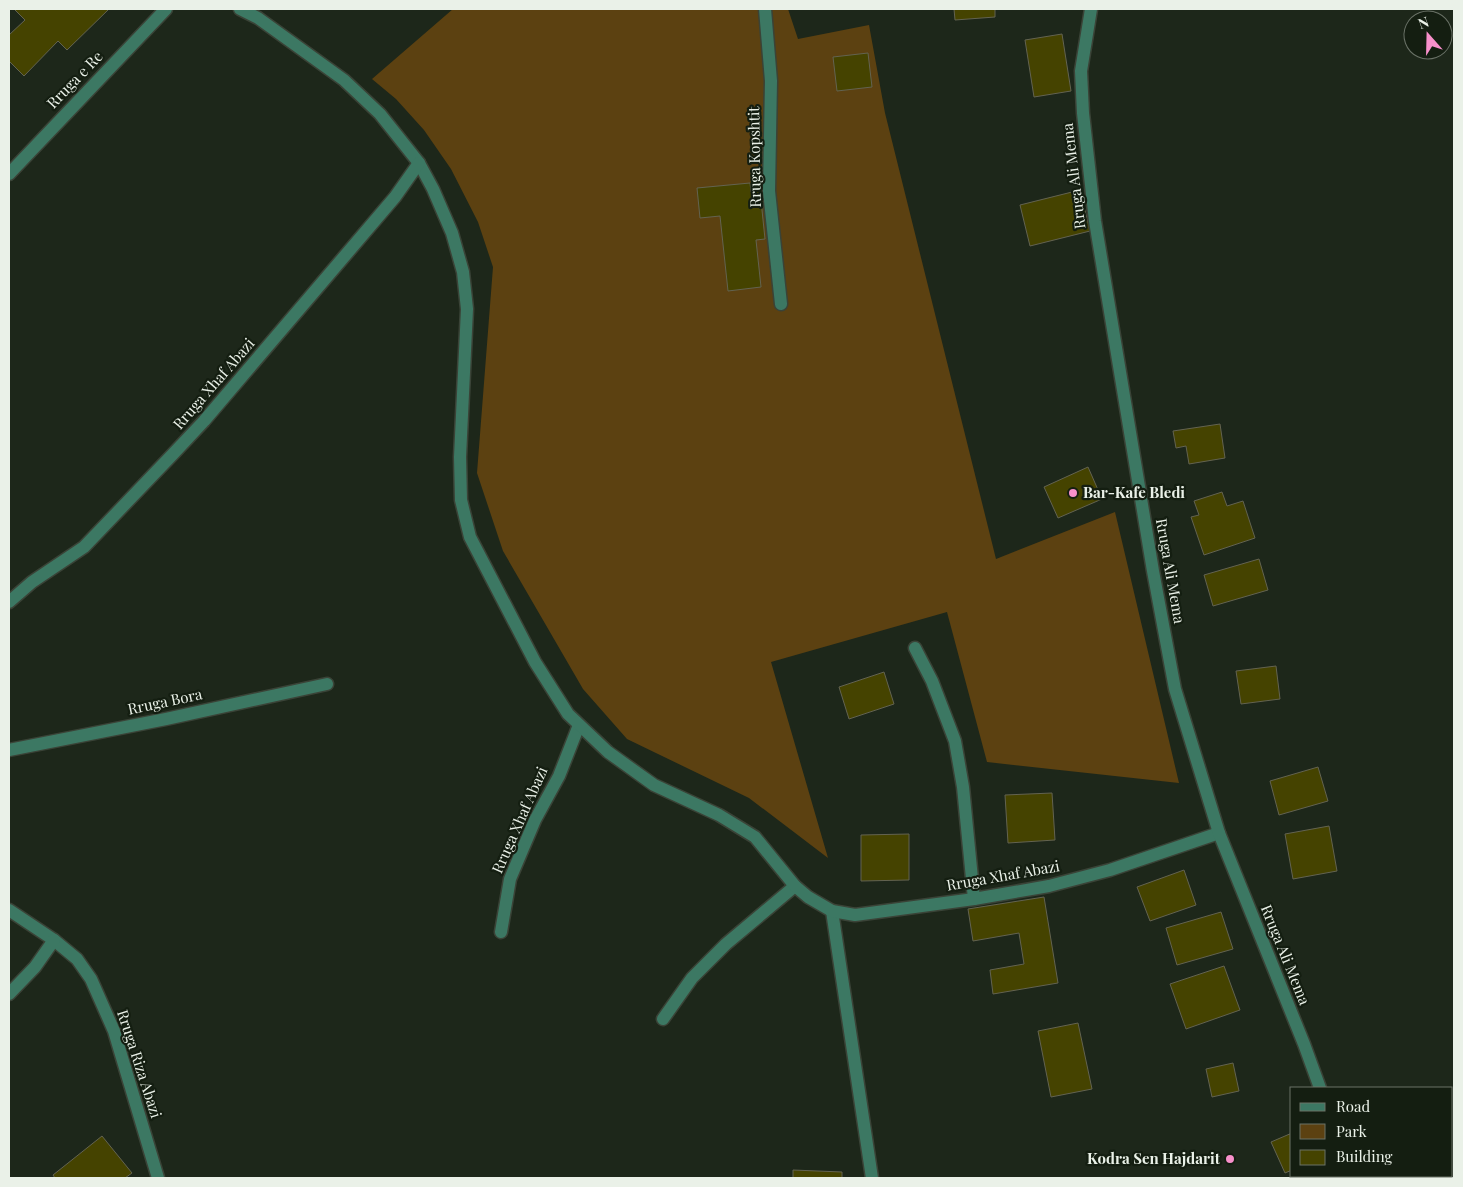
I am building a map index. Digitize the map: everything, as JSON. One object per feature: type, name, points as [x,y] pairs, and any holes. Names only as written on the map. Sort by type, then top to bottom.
[{"type":"street","name":"Rruga e Re","points":[[9,174],[166,9]]},
{"type":"street","name":"Rruga Xhaf Abazi","points":[[240,9],[258,18],[344,80],[380,114],[419,163],[433,189],[452,233],[463,272],[467,309],[460,457],[461,500],[470,537],[535,662],[568,714],[608,752],[654,785],[719,815],[755,837],[795,886],[808,897],[832,911],[855,915],[974,899],[1049,886],[1110,870],[1219,833]]},
{"type":"street","name":"Rruga Kopshtit","points":[[765,9],[771,81],[769,192],[781,304]]},
{"type":"street","name":"Rruga Ali Mema","points":[[1091,9],[1081,70],[1083,113],[1095,221],[1153,572],[1175,689],[1219,833],[1320,1087]]},
{"type":"street","name":"Rruga Xhaf Abazi","points":[[9,602],[32,582],[84,547],[180,448],[395,197],[419,163]]},
{"type":"street","points":[[915,648],[932,682],[955,741],[963,787],[974,899]]},
{"type":"street","name":"Rruga Bora","points":[[9,750],[166,719],[327,684]]},
{"type":"street","name":"Rruga Xhaf Abazi","points":[[501,932],[510,879],[535,820],[559,776],[579,725]]},
{"type":"street","points":[[663,1019],[692,978],[719,951],[795,886]]},
{"type":"street","name":"Rruga Riza Abazi","points":[[9,910],[54,940],[77,960],[91,979],[114,1031],[158,1178]]},
{"type":"street","points":[[832,911],[872,1178]]},
{"type":"street","points":[[9,994],[35,967],[54,940]]},
{"type":"green space","points":[[453,9],[788,9],[798,39],[869,25],[885,113],[996,559],[1115,512],[1179,783],[987,762],[947,612],[771,662],[828,858],[749,798],[627,739],[583,689],[503,551],[477,473],[493,267],[478,222],[451,169],[424,130],[396,99],[372,79]]},
{"type":"building","points":[[14,9],[109,9],[67,50],[58,41],[24,76],[9,61],[9,35],[25,20]]},
{"type":"building","points":[[954,9],[995,9],[995,17],[955,20]]},
{"type":"building","points":[[1062,34],[1071,91],[1034,97],[1025,40]]},
{"type":"building","points":[[868,53],[872,87],[837,91],[833,57]]},
{"type":"building","points":[[750,183],[751,192],[760,191],[765,239],[756,240],[761,287],[728,291],[720,216],[700,218],[697,188]]},
{"type":"building","points":[[1080,190],[1090,231],[1030,246],[1020,205]]},
{"type":"building","points":[[1220,424],[1225,458],[1189,464],[1186,446],[1176,448],[1173,431]]},
{"type":"building","name":"Bar-Kafe Bledi","points":[[1088,467],[1102,499],[1058,518],[1044,487]]},
{"type":"building","points":[[1222,492],[1227,506],[1243,501],[1255,538],[1204,555],[1191,517],[1199,515],[1194,501]]},
{"type":"building","points":[[1259,559],[1268,590],[1213,606],[1204,575]]},
{"type":"building","points":[[1276,666],[1280,699],[1241,704],[1236,671]]},
{"type":"building","points":[[884,672],[894,704],[849,719],[839,687]]},
{"type":"building","points":[[1318,767],[1328,801],[1279,815],[1270,781]]},
{"type":"building","points":[[1052,793],[1055,840],[1008,843],[1005,795]]},
{"type":"building","points":[[1329,826],[1337,871],[1293,879],[1285,834]]},
{"type":"building","points":[[909,834],[909,880],[861,881],[861,835]]},
{"type":"building","points":[[1184,870],[1196,905],[1150,921],[1137,887]]},
{"type":"building","points":[[1044,897],[1058,983],[993,994],[990,970],[1024,964],[1019,933],[973,941],[968,909]]},
{"type":"building","points":[[1221,912],[1233,949],[1177,965],[1166,928]]},
{"type":"building","points":[[1224,966],[1240,1010],[1186,1029],[1170,984]]},
{"type":"building","points":[[1078,1023],[1092,1089],[1051,1097],[1038,1031]]},
{"type":"building","points":[[1233,1063],[1239,1091],[1212,1097],[1206,1069]]},
{"type":"building","points":[[1290,1134],[1290,1171],[1285,1173],[1271,1142]]},
{"type":"building","points":[[102,1136],[132,1173],[125,1178],[55,1178],[53,1175]]},
{"type":"building","points":[[793,1170],[842,1172],[842,1178],[793,1178]]},
{"type":"place","name":"Bar-Kafe Bledi","points":[[1073,493]]},
{"type":"place","name":"Kodra Sen Hajdarit","points":[[1230,1159]]}]
